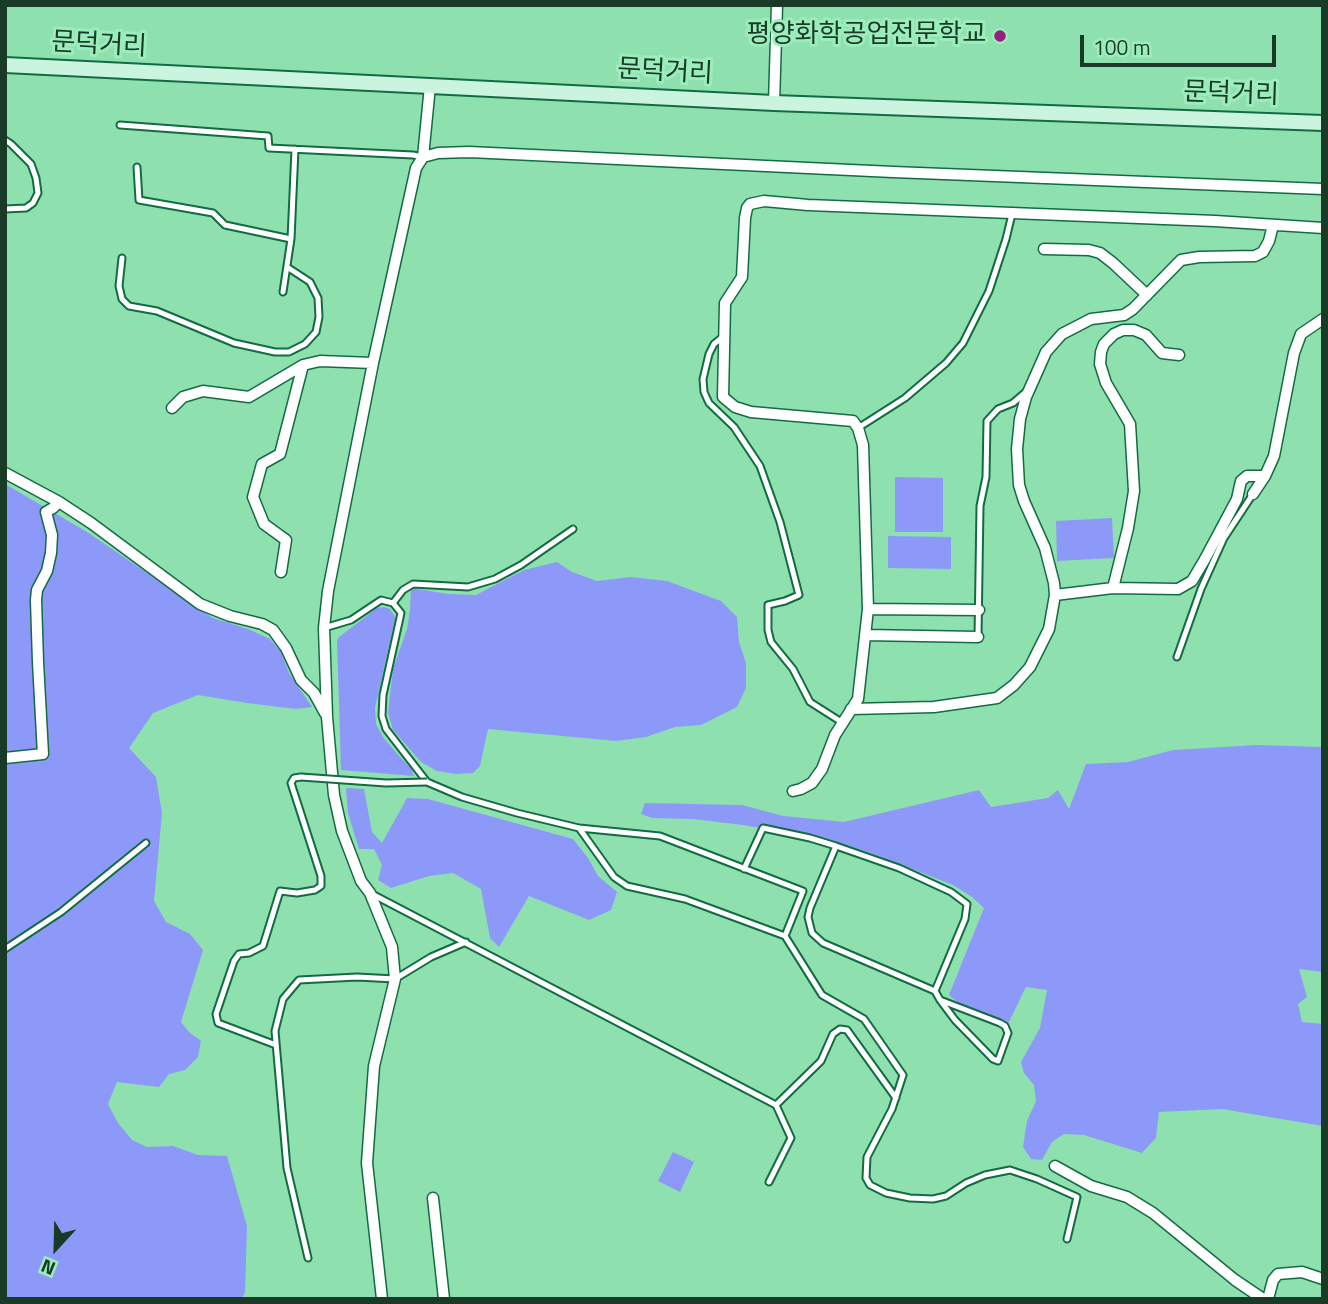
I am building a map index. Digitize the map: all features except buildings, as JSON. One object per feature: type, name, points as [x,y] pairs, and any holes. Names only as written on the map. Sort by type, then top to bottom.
[{"type":"main road","name":"문덕거리","points":[[5,65],[774,103],[1323,124]]},
{"type":"street","points":[[774,103],[777,5]]},
{"type":"street","points":[[382,1299],[367,1163],[374,1066],[395,979],[392,947],[370,893],[361,881],[342,831],[334,795],[327,717],[324,628],[328,591],[373,363],[416,168],[423,157],[430,86]]},
{"type":"street","points":[[423,157],[438,153],[468,152],[1323,189]]},
{"type":"street","points":[[793,791],[812,783],[822,769],[835,736],[858,699],[868,609],[863,445],[859,428],[853,421],[751,412],[735,407],[723,397],[725,303],[743,277],[745,218],[750,204],[764,201],[1323,228]]},
{"type":"street","points":[[851,709],[934,707],[997,698],[1014,685],[1030,667],[1049,629],[1055,595],[1045,548],[1019,485],[1017,449],[1020,419],[1028,391],[1046,352],[1062,334],[1091,319],[1124,315],[1133,309],[1181,260],[1255,256],[1263,252],[1273,225]]},
{"type":"street","points":[[1044,249],[1089,250],[1100,253],[1114,262],[1147,295]]},
{"type":"street","points":[[1253,494],[1265,476],[1273,456],[1294,353],[1301,334],[1323,319]]},
{"type":"street","points":[[1113,588],[1134,491],[1130,424],[1106,383],[1100,364],[1101,352],[1104,344],[1114,334],[1123,330],[1134,330],[1146,335],[1162,353],[1179,355]]},
{"type":"street","points":[[172,408],[183,397],[203,391],[250,397],[303,365],[320,362],[373,363]]},
{"type":"street","points":[[281,572],[286,540],[264,524],[253,497],[262,464],[280,453],[303,365]]},
{"type":"street","points":[[5,473],[91,523],[200,604],[273,630],[286,648],[301,680],[314,693],[327,717]]},
{"type":"street","points":[[1055,595],[1113,588],[1178,589],[1192,581],[1237,499],[1241,481],[1247,476],[1265,476]]},
{"type":"street","points":[[5,758],[43,754],[36,600],[51,553],[52,535],[46,514],[59,502]]},
{"type":"street","points":[[868,609],[979,610]]},
{"type":"street","points":[[864,635],[978,637]]},
{"type":"street","points":[[1055,1166],[1091,1186],[1127,1196],[1153,1213],[1235,1280],[1265,1299],[1278,1274],[1303,1272],[1323,1279]]},
{"type":"street","points":[[433,1198],[444,1299]]},
{"type":"lane","points":[[120,125],[268,136],[269,148],[423,157]]},
{"type":"lane","points":[[5,140],[31,164],[38,192],[33,204],[26,208],[5,209]]},
{"type":"lane","points":[[283,292],[291,239],[295,149]]},
{"type":"lane","points":[[137,167],[139,200],[214,213],[225,225],[291,239]]},
{"type":"lane","points":[[859,428],[905,398],[946,363],[963,343],[989,291],[1012,214]]},
{"type":"lane","points":[[122,258],[119,286],[122,299],[129,306],[157,312],[234,343],[275,352],[289,352],[305,344],[316,332],[320,317],[318,298],[310,282],[287,267]]},
{"type":"lane","points":[[724,336],[714,344],[709,354],[704,393],[709,402],[734,427],[760,466],[780,522],[799,595],[768,605],[771,642],[793,669],[810,702],[843,723]]},
{"type":"lane","points":[[978,637],[980,506],[986,477],[988,421],[998,409],[1028,391]]},
{"type":"lane","points":[[1177,657],[1201,589],[1224,538],[1253,494]]},
{"type":"lane","points":[[393,603],[403,590],[413,584],[468,587],[495,579],[522,565],[573,529]]},
{"type":"lane","points":[[324,628],[351,620],[381,600],[393,603],[401,613],[383,695],[382,716],[386,729],[427,782]]},
{"type":"lane","points":[[276,1045],[218,1023],[216,1014],[234,961],[239,954],[249,953],[263,946],[281,891],[297,893],[315,890],[321,886],[321,876],[291,783],[294,778],[386,783],[427,782],[461,797],[579,828],[660,836],[803,891],[785,936]]},
{"type":"lane","points":[[579,828],[614,877],[627,886],[685,899],[785,936],[822,995],[864,1018],[903,1075],[892,1109],[867,1157],[866,1178],[870,1185],[887,1193],[933,1199],[946,1196],[985,1175],[1010,1170],[1077,1197],[1067,1239]]},
{"type":"lane","points":[[744,869],[763,828],[836,846],[899,868],[951,892],[967,904],[965,919],[935,991]]},
{"type":"lane","points":[[5,949],[61,912],[146,843]]},
{"type":"lane","points":[[836,846],[810,908],[808,918],[812,933],[823,943],[935,991],[940,1000],[964,1030],[998,1061],[1008,1033],[1005,1027],[940,1000]]},
{"type":"lane","points":[[370,893],[776,1105],[791,1138],[769,1182]]},
{"type":"lane","points":[[308,1258],[287,1168],[275,1031],[283,999],[299,980],[357,976],[395,979],[430,957],[466,942]]},
{"type":"lane","points":[[776,1105],[821,1061],[832,1034],[839,1029],[847,1030],[896,1097]]},
{"type":"shaded area","points":[[895,477],[943,478],[943,532],[895,532]]},
{"type":"shaded area","points":[[5,484],[87,532],[213,618],[270,639],[281,652],[289,673],[312,707],[296,709],[198,695],[153,713],[129,748],[156,777],[162,813],[154,901],[166,922],[190,934],[203,950],[181,1022],[201,1041],[198,1057],[185,1070],[169,1074],[159,1087],[117,1082],[108,1104],[118,1123],[132,1140],[147,1147],[173,1146],[198,1155],[227,1156],[247,1226],[245,1292],[242,1299],[5,1299]]},
{"type":"shaded area","points":[[1112,518],[1114,558],[1057,561],[1056,521]]},
{"type":"shaded area","points":[[888,536],[951,537],[951,569],[888,568]]},
{"type":"shaded area","points":[[557,562],[572,572],[597,581],[631,577],[667,581],[721,601],[737,617],[739,642],[746,663],[746,688],[737,707],[701,725],[675,727],[646,737],[616,741],[488,729],[480,766],[473,773],[437,771],[421,762],[393,730],[388,713],[393,669],[407,629],[411,588],[476,595],[524,570]]},
{"type":"shaded area","points":[[377,608],[390,609],[395,619],[375,708],[376,724],[383,737],[411,768],[414,776],[341,770],[337,641]]},
{"type":"shaded area","points":[[1257,745],[1323,747],[1323,972],[1299,969],[1307,997],[1298,1004],[1302,1022],[1323,1024],[1323,1126],[1222,1109],[1159,1112],[1156,1138],[1142,1153],[1084,1135],[1064,1134],[1052,1142],[1042,1160],[1031,1159],[1023,1147],[1027,1121],[1036,1101],[1034,1085],[1024,1073],[1021,1062],[1040,1028],[1047,990],[1026,987],[1008,1024],[973,1015],[949,995],[984,908],[972,897],[953,885],[871,853],[822,838],[693,819],[652,818],[641,814],[645,803],[742,805],[783,816],[844,822],[979,790],[991,807],[1048,798],[1058,790],[1069,809],[1086,764],[1128,762],[1173,750]]},
{"type":"shaded area","points":[[346,788],[364,789],[372,832],[382,843],[407,798],[428,799],[573,839],[598,876],[617,892],[611,910],[589,920],[529,896],[499,947],[490,938],[481,889],[453,873],[429,876],[391,888],[378,880],[382,865],[374,849],[359,849],[348,813]]},
{"type":"shaded area","points":[[673,1152],[694,1162],[680,1192],[658,1181]]},
{"type":"place","name":"평양화학공업전문학교","points":[[1000,36]]}]
